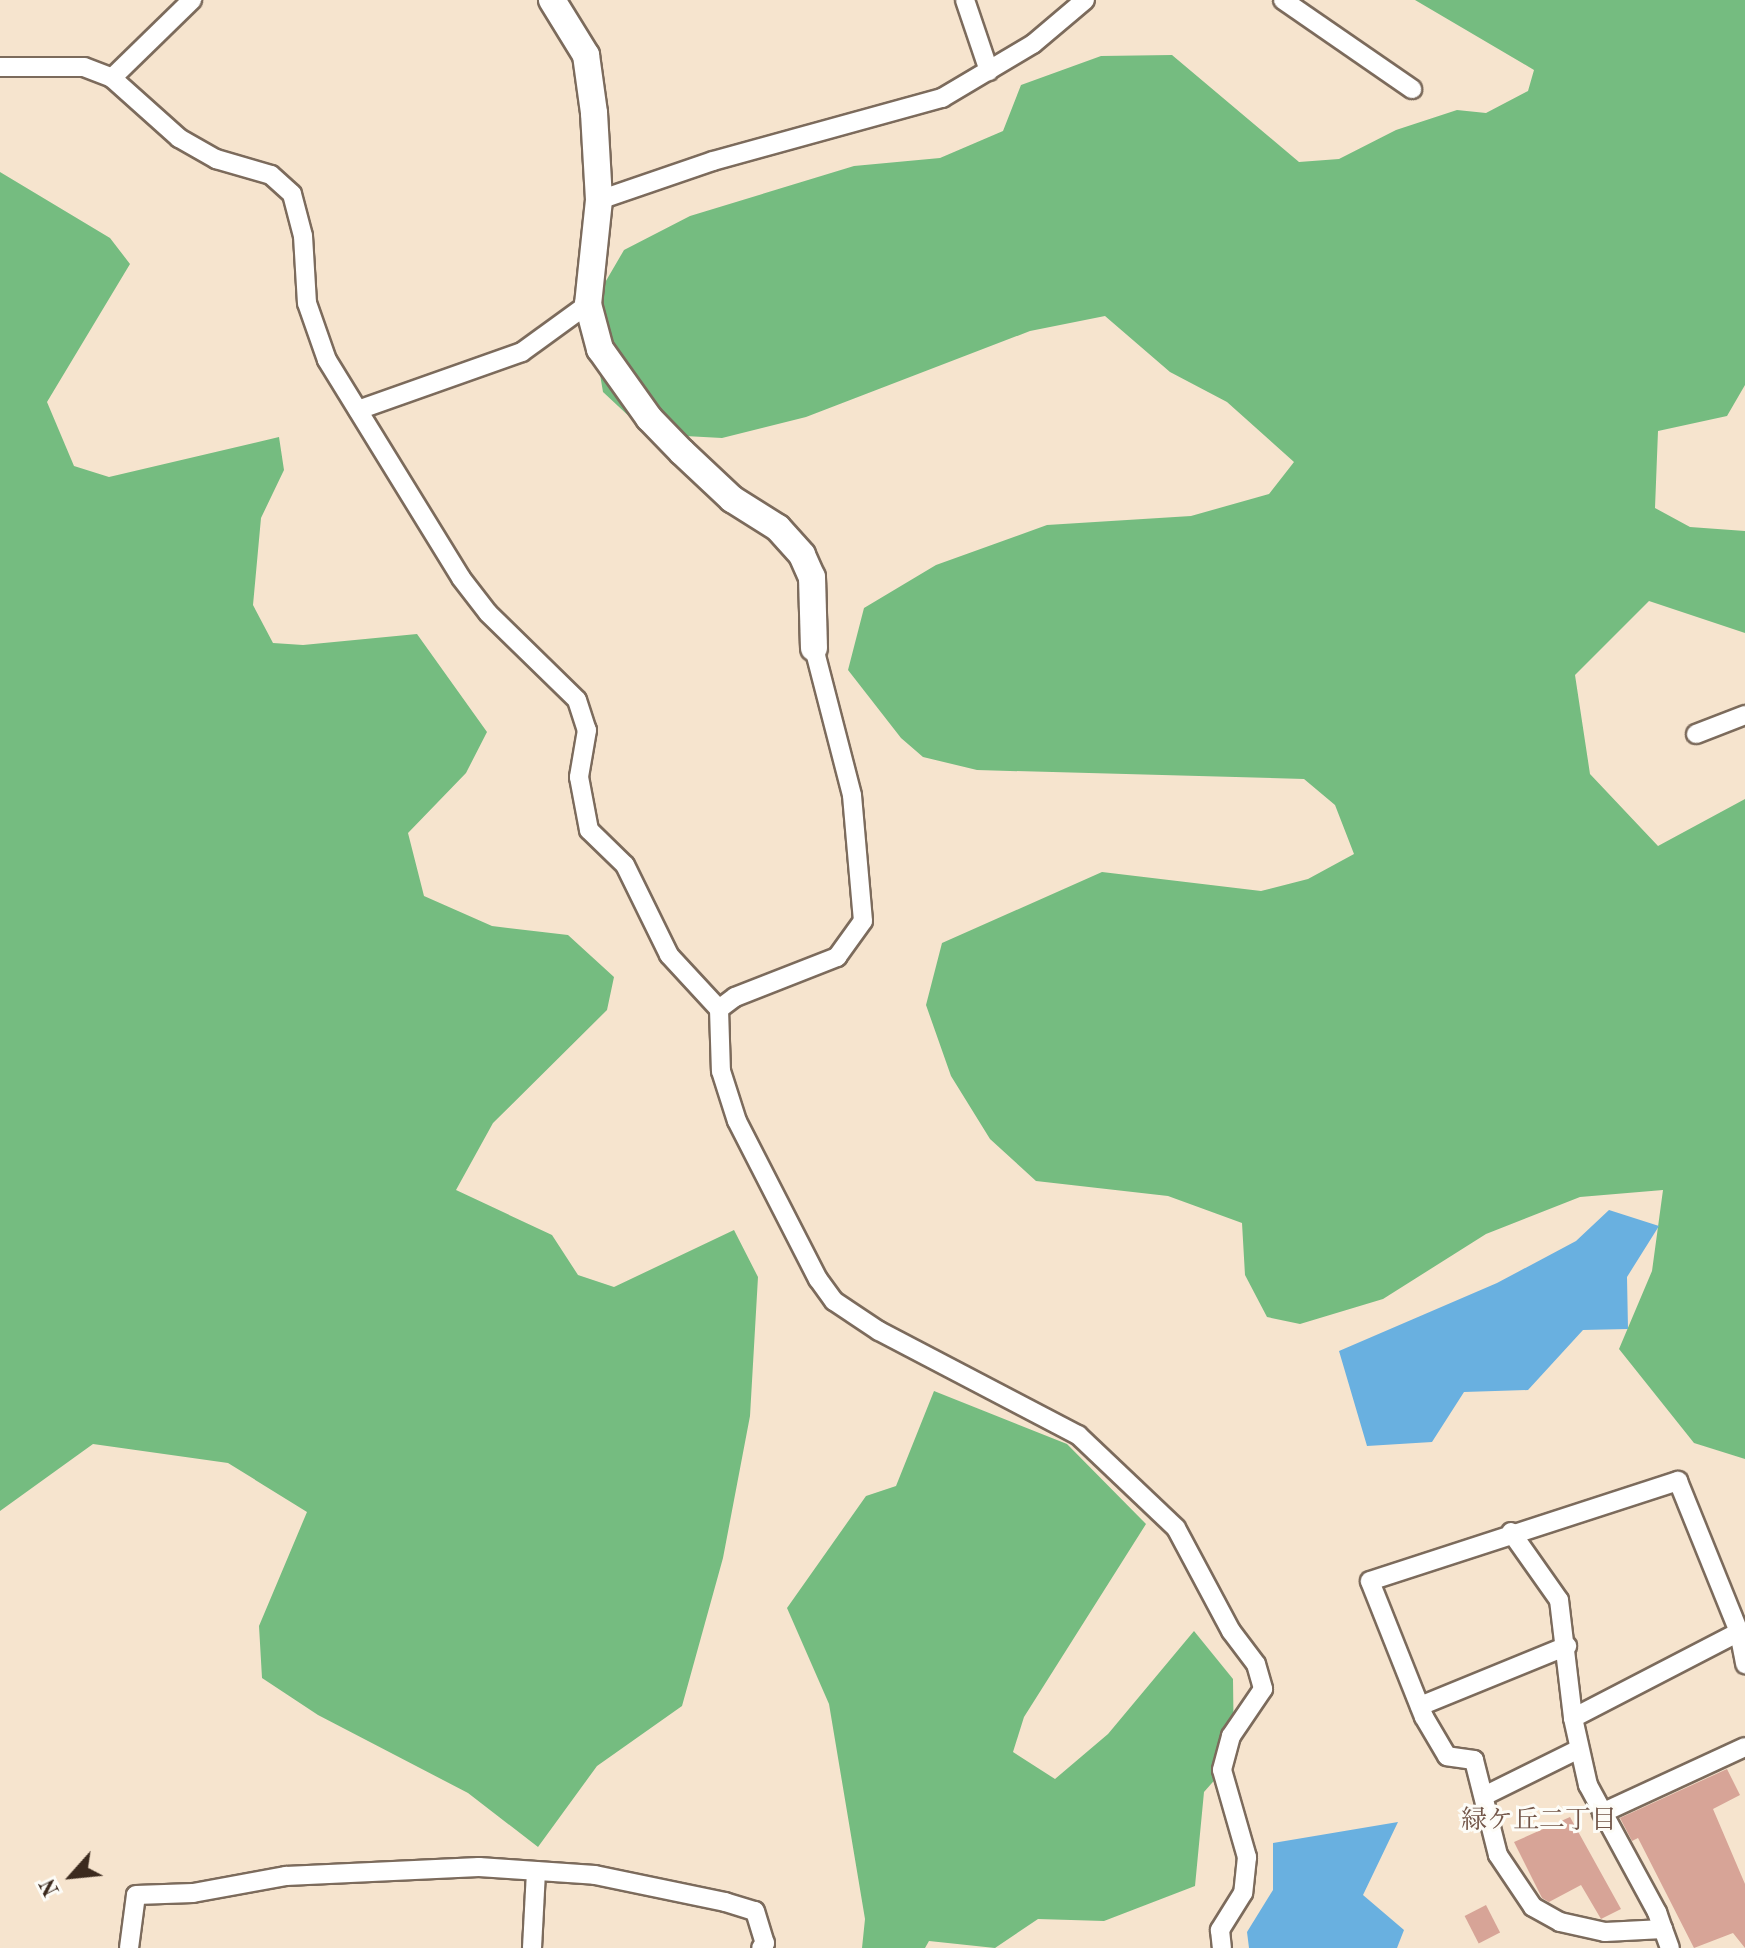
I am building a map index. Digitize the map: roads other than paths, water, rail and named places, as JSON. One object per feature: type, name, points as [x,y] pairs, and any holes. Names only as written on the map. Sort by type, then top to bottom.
[{"type":"street","points":[[112,78],[192,0]]},
{"type":"street","points":[[552,0],[586,55],[599,200],[588,304],[600,349],[649,418],[732,499],[778,528],[802,555],[812,577],[814,648],[852,795],[863,921],[837,957],[735,997],[719,1009]]},
{"type":"street","points":[[965,0],[989,71]]},
{"type":"street","points":[[599,200],[860,117],[942,98],[1033,44],[1085,0]]},
{"type":"street","points":[[1283,0],[1412,89]]},
{"type":"street","points":[[0,67],[84,67],[112,78],[179,138],[216,159],[271,175],[292,194],[303,236],[307,303],[327,360],[461,578],[488,613],[577,700],[587,730],[579,777],[589,830],[625,865],[669,955],[719,1009],[721,1071],[737,1121],[775,1201],[834,1301],[879,1331],[1078,1435],[1176,1528],[1231,1631],[1256,1664],[1263,1689],[1231,1736],[1222,1770],[1247,1857],[1243,1893],[1220,1930],[1222,1948]]},
{"type":"street","points":[[358,410],[522,352],[588,304]]},
{"type":"street","points":[[1696,734],[1745,715]]},
{"type":"street","points":[[1663,1929],[1605,1932],[1560,1922],[1533,1907],[1498,1855],[1474,1760],[1447,1756],[1420,1706],[1370,1581],[1511,1532],[1678,1481],[1739,1632],[1745,1664]]},
{"type":"street","points":[[1511,1532],[1559,1600],[1579,1749],[1602,1813],[1670,1948]]},
{"type":"street","points":[[1573,1718],[1739,1632]]},
{"type":"street","points":[[1420,1706],[1567,1646]]},
{"type":"street","points":[[1602,1813],[1745,1747]]},
{"type":"street","points":[[1484,1796],[1579,1749]]},
{"type":"street","points":[[129,1948],[136,1895],[193,1893],[286,1876],[479,1867],[595,1875],[755,1911],[765,1943],[761,1948]]},
{"type":"street","points":[[532,1948],[536,1871]]},
{"type":"water","points":[[1609,1210],[1659,1226],[1627,1277],[1628,1329],[1583,1330],[1528,1390],[1464,1392],[1432,1442],[1367,1446],[1339,1351],[1497,1283],[1576,1241]]},
{"type":"water","points":[[1398,1822],[1363,1895],[1404,1930],[1397,1948],[1249,1948],[1247,1932],[1273,1890],[1273,1843]]},
{"type":"district","name":"緑ケ丘二丁目","points":[[1539,1822]]}]
